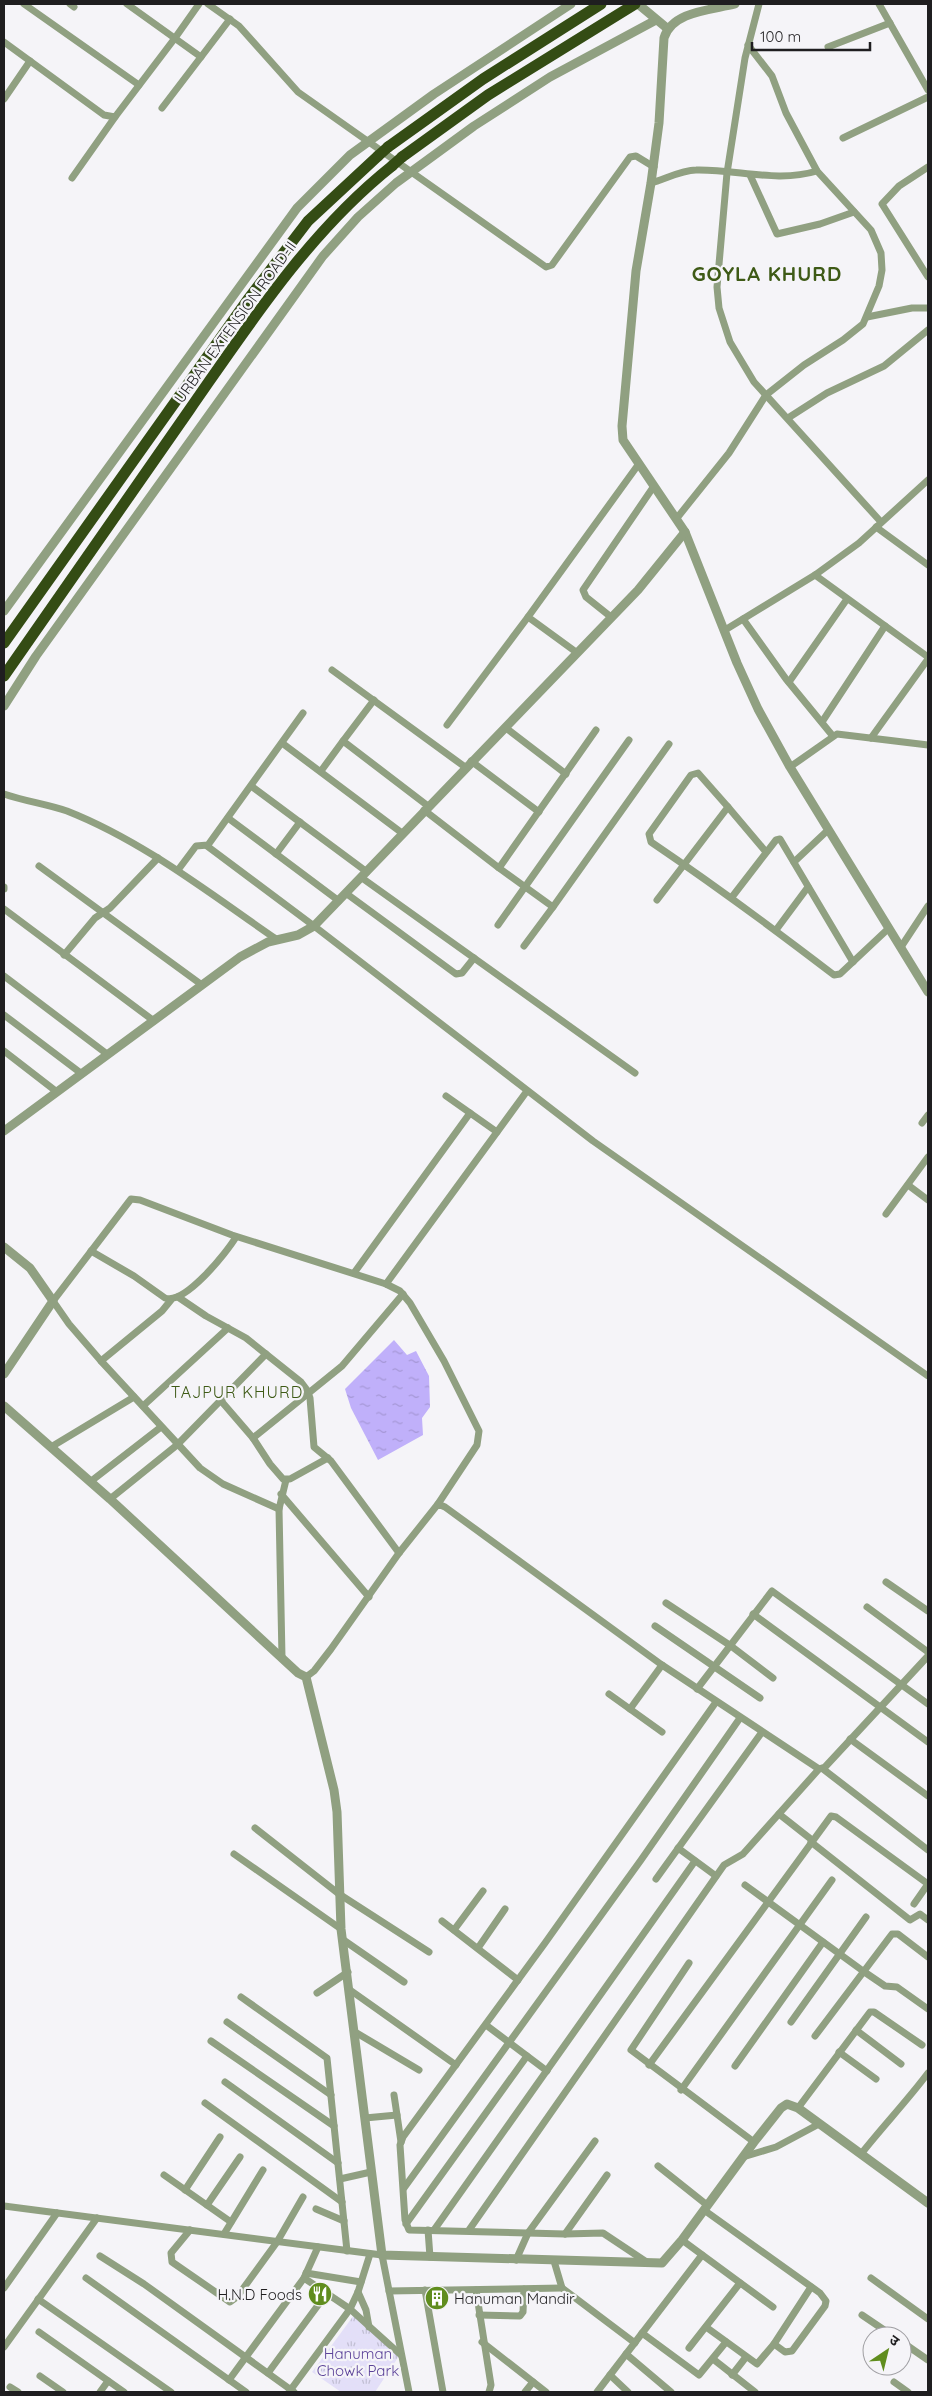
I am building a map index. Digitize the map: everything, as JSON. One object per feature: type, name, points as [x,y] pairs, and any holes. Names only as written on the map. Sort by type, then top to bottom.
[{"type":"highway","name":"URBAN EXTENSION ROAD-II","points":[[4,643],[226,331],[302,228],[388,147],[483,79],[601,4]]},
{"type":"highway","name":"URBAN EXTENSION ROAD-II","points":[[4,676],[261,307],[315,239],[373,181],[488,95],[636,4]]},
{"type":"street","points":[[24,4],[139,85]]},
{"type":"street","points":[[127,4],[201,57]]},
{"type":"street","points":[[72,178],[114,117],[199,4]]},
{"type":"street","points":[[208,4],[243,30],[298,92],[341,124],[369,141],[549,267],[630,157],[636,156],[654,167]]},
{"type":"street","points":[[4,611],[297,208],[350,155],[434,94],[571,4]]},
{"type":"street","points":[[636,4],[668,29]]},
{"type":"street","points":[[735,4],[678,19],[668,29],[663,48],[662,90],[654,167],[636,271],[622,426],[624,444],[677,518],[725,630],[736,663],[754,701],[790,767],[928,992]]},
{"type":"street","points":[[759,4],[748,45],[727,173],[717,287],[719,308],[730,342],[754,382],[788,418],[878,525],[928,565]]},
{"type":"street","points":[[880,4],[928,90]]},
{"type":"street","points":[[162,108],[230,19]]},
{"type":"street","points":[[4,706],[36,656],[323,256],[358,217],[411,172],[474,126],[550,77],[656,20]]},
{"type":"street","points":[[828,48],[890,22]]},
{"type":"street","points":[[4,42],[104,114],[114,117]]},
{"type":"street","points":[[677,518],[729,453],[766,395],[804,366],[850,335],[867,317],[879,286],[882,260],[879,247],[871,230],[817,171],[786,113],[769,72],[748,45]]},
{"type":"street","points":[[4,99],[30,60]]},
{"type":"street","points":[[843,138],[928,96]]},
{"type":"street","points":[[927,273],[882,204],[899,186],[928,167]]},
{"type":"street","points":[[651,183],[696,170],[750,175],[797,176],[817,171]]},
{"type":"street","points":[[750,175],[777,234],[820,224],[854,212]]},
{"type":"street","points":[[867,317],[912,308],[928,308]]},
{"type":"street","points":[[788,418],[827,393],[884,366],[928,330]]},
{"type":"street","points":[[447,724],[528,618],[638,465]]},
{"type":"street","points":[[725,630],[816,575],[878,525],[928,480]]},
{"type":"street","points":[[611,617],[586,597],[583,590],[654,486]]},
{"type":"street","points":[[4,1132],[240,957],[276,938],[298,934],[314,926],[365,875],[468,764],[506,728],[576,652],[638,590],[684,532]]},
{"type":"street","points":[[816,575],[928,658],[872,738]]},
{"type":"street","points":[[789,682],[847,599]]},
{"type":"street","points":[[528,618],[576,652]]},
{"type":"street","points":[[743,619],[789,682],[832,735]]},
{"type":"street","points":[[822,722],[885,626]]},
{"type":"street","points":[[332,670],[539,812]]},
{"type":"street","points":[[321,772],[374,700]]},
{"type":"street","points":[[207,846],[303,713]]},
{"type":"street","points":[[506,728],[566,774]]},
{"type":"street","points":[[499,868],[596,730]]},
{"type":"street","points":[[790,767],[832,735],[844,734],[928,744]]},
{"type":"street","points":[[498,925],[629,740]]},
{"type":"street","points":[[343,741],[499,868],[553,907]]},
{"type":"street","points":[[282,743],[402,833]]},
{"type":"street","points":[[524,946],[669,744]]},
{"type":"street","points":[[766,852],[701,774],[697,772],[692,776],[648,837],[651,842],[732,897],[834,974],[840,974],[889,928]]},
{"type":"street","points":[[251,786],[474,958],[634,1073]]},
{"type":"street","points":[[4,794],[69,812],[133,844],[178,870],[276,938]]},
{"type":"street","points":[[657,900],[728,807]]},
{"type":"street","points":[[228,818],[339,901]]},
{"type":"street","points":[[276,854],[300,822]]},
{"type":"street","points":[[794,862],[828,830]]},
{"type":"street","points":[[732,897],[766,852],[776,840],[780,839],[853,962]]},
{"type":"street","points":[[178,870],[196,846],[207,846],[593,1141],[928,1376]]},
{"type":"street","points":[[64,955],[95,918],[104,913],[158,858]]},
{"type":"street","points":[[39,866],[202,985]]},
{"type":"street","points":[[776,930],[808,886]]},
{"type":"street","points":[[346,894],[456,974],[462,973],[474,958]]},
{"type":"street","points":[[900,947],[928,906]]},
{"type":"street","points":[[4,909],[154,1021]]},
{"type":"street","points":[[4,976],[107,1054]]},
{"type":"street","points":[[4,1015],[82,1074]]},
{"type":"street","points":[[4,1051],[57,1092]]},
{"type":"street","points":[[386,1284],[527,1091]]},
{"type":"street","points":[[446,1096],[497,1132]]},
{"type":"street","points":[[354,1273],[470,1113]]},
{"type":"street","points":[[922,1123],[928,1115]]},
{"type":"street","points":[[886,1214],[928,1158]]},
{"type":"street","points":[[908,1185],[928,1200]]},
{"type":"street","points":[[4,1374],[53,1300],[128,1201],[133,1198],[236,1236],[386,1284],[404,1294],[444,1361],[479,1431],[477,1445],[438,1504],[399,1553],[314,1671],[306,1677]]},
{"type":"street","points":[[101,1361],[214,1266],[236,1236]]},
{"type":"street","points":[[4,1247],[30,1268],[70,1324],[101,1361],[200,1468],[216,1480],[279,1510]]},
{"type":"street","points":[[91,1251],[134,1276],[165,1298],[175,1298],[246,1338],[301,1382],[308,1392],[314,1447],[328,1458],[399,1553]]},
{"type":"street","points":[[253,1438],[342,1366],[404,1294]]},
{"type":"street","points":[[142,1406],[228,1328]]},
{"type":"street","points":[[110,1499],[177,1445],[222,1402],[266,1354]]},
{"type":"street","points":[[51,1446],[134,1397]]},
{"type":"street","points":[[222,1402],[253,1438],[278,1475],[286,1480]]},
{"type":"street","points":[[4,1406],[51,1446],[306,1677],[336,1804],[340,1855],[339,1894],[342,1934],[371,2172],[382,2255],[409,2392]]},
{"type":"street","points":[[90,1482],[161,1427]]},
{"type":"street","points":[[282,1657],[279,1510],[281,1494],[286,1480],[328,1458]]},
{"type":"street","points":[[281,1494],[369,1597]]},
{"type":"street","points":[[438,1504],[445,1507],[662,1665],[740,1718],[821,1769],[928,1850]]},
{"type":"street","points":[[886,1582],[928,1611]]},
{"type":"street","points":[[697,1689],[770,1592],[773,1591],[928,1704]]},
{"type":"street","points":[[666,1603],[731,1646],[773,1678]]},
{"type":"street","points":[[469,2230],[726,1863],[743,1854],[900,1684],[927,1659],[867,1607]]},
{"type":"street","points":[[753,1614],[928,1742]]},
{"type":"street","points":[[655,1626],[760,1698]]},
{"type":"street","points":[[630,1709],[662,1665]]},
{"type":"street","points":[[609,1694],[662,1732]]},
{"type":"street","points":[[401,2142],[716,1702]]},
{"type":"street","points":[[404,2188],[641,1860],[740,1718]]},
{"type":"street","points":[[656,1879],[762,1732]]},
{"type":"street","points":[[850,1739],[928,1796]]},
{"type":"street","points":[[779,1814],[910,1920],[920,1914],[928,1920]]},
{"type":"street","points":[[649,2065],[830,1817],[834,1816],[928,1884],[914,1904]]},
{"type":"street","points":[[255,1828],[339,1894],[429,1952]]},
{"type":"street","points":[[678,1848],[716,1876]]},
{"type":"street","points":[[234,1854],[404,1982]]},
{"type":"street","points":[[430,2257],[431,2230],[547,2071],[695,1861]]},
{"type":"street","points":[[682,2090],[832,1880]]},
{"type":"street","points":[[745,1885],[863,1972],[883,1985],[897,1987],[928,2009]]},
{"type":"street","points":[[454,1930],[483,1891]]},
{"type":"street","points":[[478,1948],[505,1909]]},
{"type":"street","points":[[791,2022],[866,1917]]},
{"type":"street","points":[[442,1921],[518,1980]]},
{"type":"street","points":[[815,2036],[892,1934],[898,1934],[928,1957]]},
{"type":"street","points":[[735,2066],[823,1942]]},
{"type":"street","points":[[689,1963],[632,2048],[633,2053],[754,2142]]},
{"type":"street","points":[[317,1993],[348,1972]]},
{"type":"street","points":[[350,1990],[456,2065]]},
{"type":"street","points":[[241,1997],[324,2055],[328,2061],[347,2251]]},
{"type":"street","points":[[798,2108],[872,2011],[922,2045]]},
{"type":"street","points":[[227,2022],[331,2095]]},
{"type":"street","points":[[486,2025],[547,2071]]},
{"type":"street","points":[[856,2030],[901,2064]]},
{"type":"street","points":[[355,2032],[419,2070]]},
{"type":"street","points":[[210,2041],[334,2126]]},
{"type":"street","points":[[839,2052],[876,2079]]},
{"type":"street","points":[[406,2224],[526,2056]]},
{"type":"street","points":[[861,2154],[896,2111],[907,2102],[928,2073]]},
{"type":"street","points":[[225,2082],[338,2163]]},
{"type":"street","points":[[394,2095],[401,2142],[406,2224],[409,2230],[469,2230],[565,2234],[603,2233],[648,2264]]},
{"type":"street","points":[[205,2103],[342,2202]]},
{"type":"street","points":[[4,2206],[370,2254],[662,2263],[682,2240],[754,2142],[784,2105],[790,2104],[928,2203]]},
{"type":"street","points":[[365,2118],[397,2115]]},
{"type":"street","points":[[742,2157],[776,2147],[819,2124]]},
{"type":"street","points":[[185,2190],[220,2137]]},
{"type":"street","points":[[516,2260],[528,2232],[595,2141]]},
{"type":"street","points":[[207,2205],[240,2158]]},
{"type":"street","points":[[658,2166],[705,2207],[825,2297],[825,2306],[792,2351],[785,2352],[774,2344]]},
{"type":"street","points":[[224,2234],[264,2170]]},
{"type":"street","points":[[340,2179],[371,2172]]},
{"type":"street","points":[[164,2175],[231,2222]]},
{"type":"street","points":[[565,2234],[607,2175]]},
{"type":"street","points":[[190,2230],[171,2253],[172,2262],[230,2302],[237,2297],[277,2242],[303,2197]]},
{"type":"street","points":[[316,2209],[344,2221]]},
{"type":"street","points":[[4,2288],[57,2213]]},
{"type":"street","points":[[4,2347],[97,2218]]},
{"type":"street","points":[[682,2240],[773,2307]]},
{"type":"street","points":[[229,2380],[305,2275],[318,2247]]},
{"type":"street","points":[[100,2256],[144,2284],[268,2373],[291,2392],[350,2310],[370,2254]]},
{"type":"street","points":[[597,2392],[702,2255]]},
{"type":"street","points":[[554,2261],[562,2288],[635,2343]]},
{"type":"street","points":[[305,2275],[361,2282]]},
{"type":"street","points":[[305,2275],[350,2310],[401,2355]]},
{"type":"street","points":[[86,2278],[246,2392]]},
{"type":"street","points":[[871,2278],[928,2318]]},
{"type":"street","points":[[689,2348],[740,2283]]},
{"type":"street","points":[[706,2327],[756,2364],[774,2344],[812,2287]]},
{"type":"street","points":[[389,2291],[562,2288]]},
{"type":"street","points":[[479,2315],[520,2316],[523,2312],[524,2289]]},
{"type":"street","points":[[425,2290],[443,2392]]},
{"type":"street","points":[[476,2290],[482,2342],[491,2384],[489,2392]]},
{"type":"street","points":[[358,2292],[363,2302],[369,2327]]},
{"type":"street","points":[[268,2373],[327,2293]]},
{"type":"street","points":[[38,2299],[171,2392]]},
{"type":"street","points":[[862,2315],[878,2326]]},
{"type":"street","points":[[40,2332],[124,2392]]},
{"type":"street","points":[[642,2333],[696,2374],[702,2373],[726,2342]]},
{"type":"street","points":[[482,2342],[546,2392]]},
{"type":"street","points":[[912,2349],[928,2360]]},
{"type":"street","points":[[626,2354],[671,2392]]},
{"type":"street","points":[[732,2375],[746,2357]]},
{"type":"street","points":[[713,2359],[755,2392]]},
{"type":"street","points":[[40,2376],[63,2392]]},
{"type":"street","points":[[610,2376],[628,2392]]},
{"type":"street","points":[[100,2392],[108,2381]]},
{"type":"street","points":[[525,2392],[532,2382]]},
{"type":"street","points":[[894,2382],[908,2392]]},
{"type":"street","points":[[10,2386],[18,2392]]},
{"type":"green space","name":"Hanuman Chowk Park","points":[[354,2315],[399,2356],[375,2392],[341,2392],[312,2372]]},
{"type":"water","points":[[394,1340],[407,1355],[416,1351],[429,1376],[430,1407],[422,1418],[423,1435],[378,1460],[351,1408],[345,1389]]},
{"type":"place","name":"H.N.D Foods","points":[[320,2294]]},
{"type":"place","name":"Hanuman Mandir","points":[[437,2298]]},
{"type":"district","name":"GOYLA KHURD","points":[[767,273]]},
{"type":"district","name":"TAJPUR KHURD","points":[[237,1392]]}]
